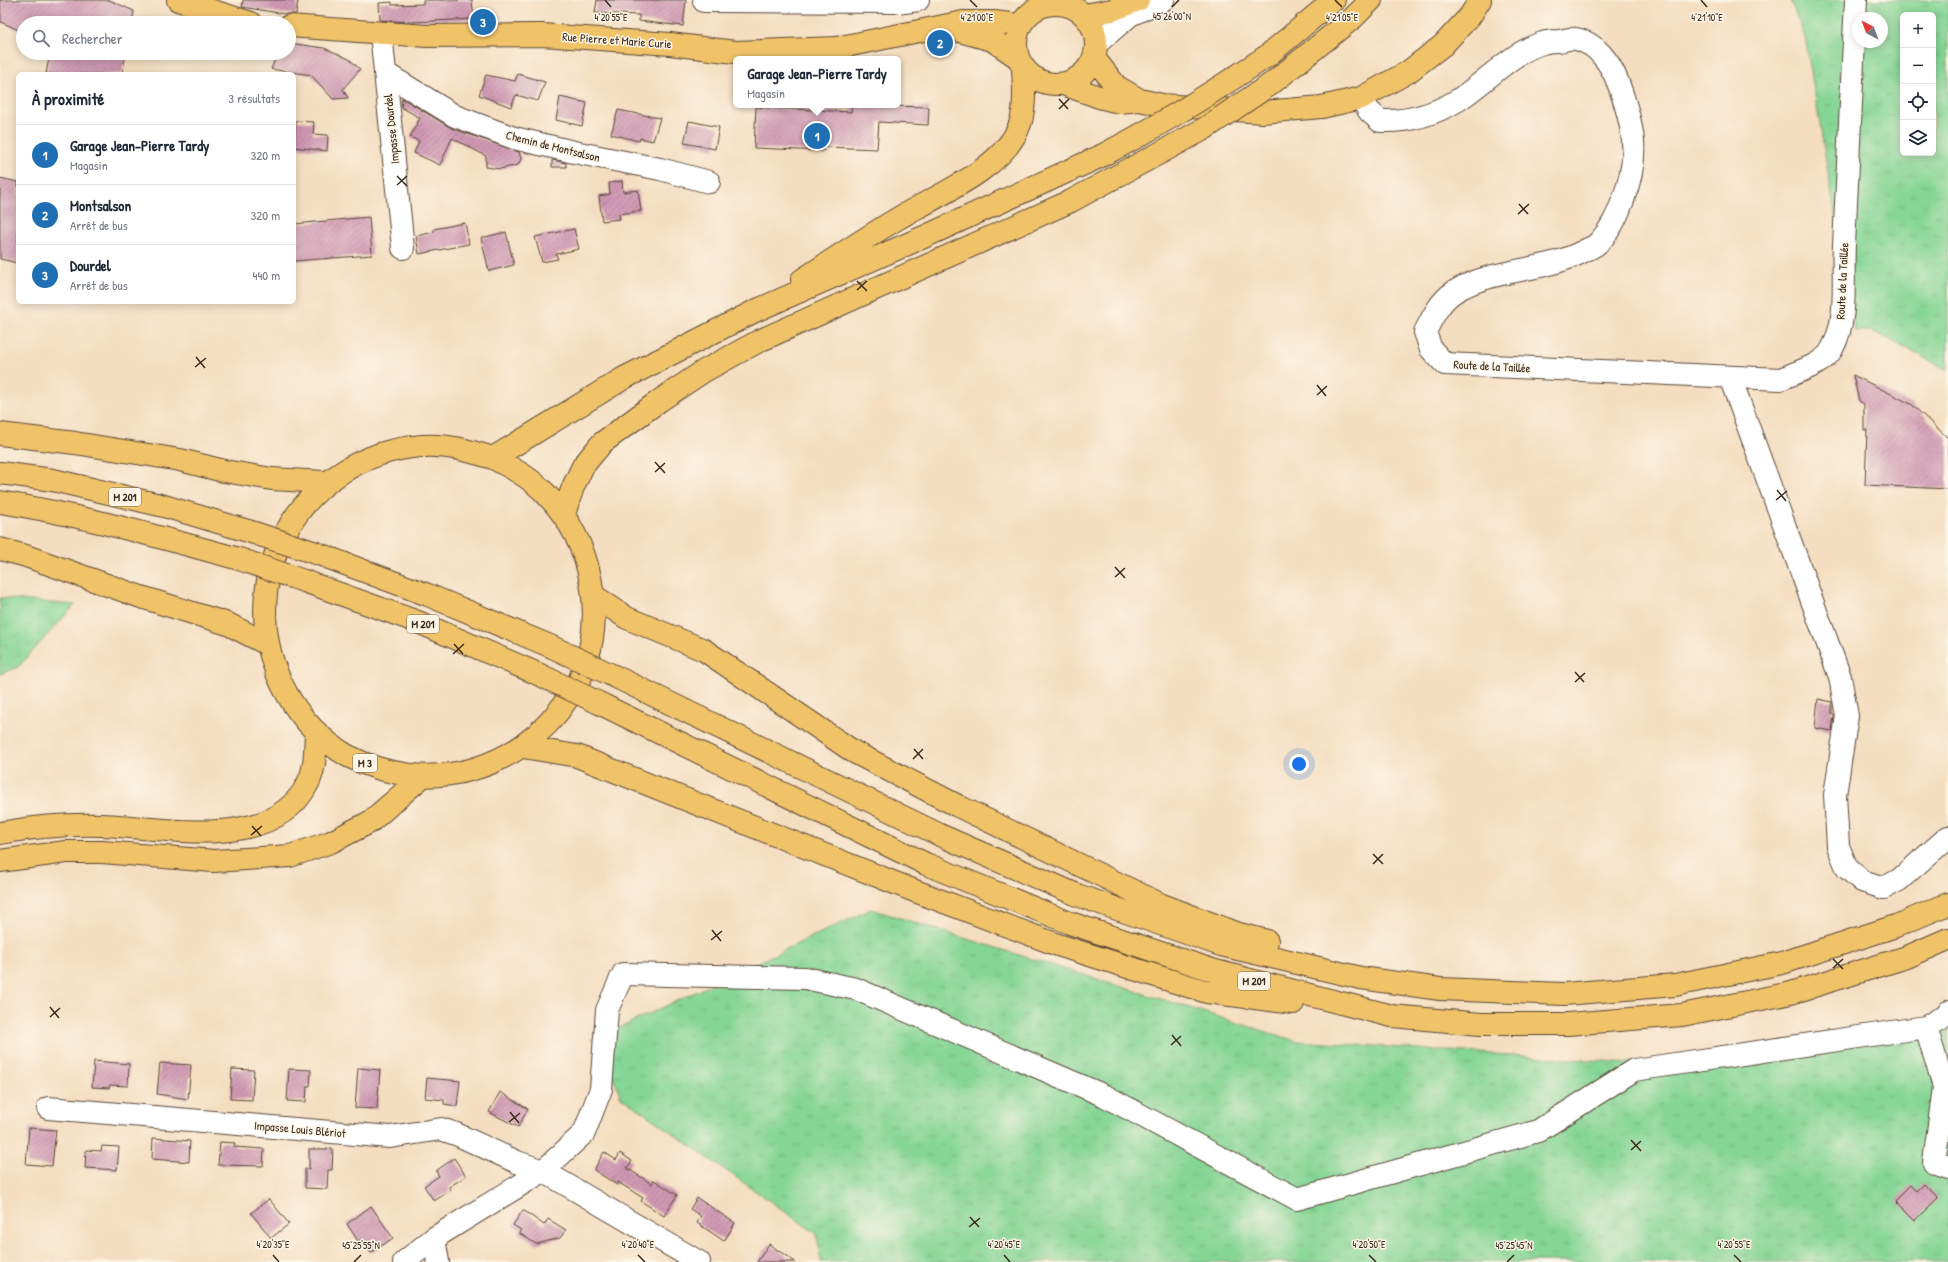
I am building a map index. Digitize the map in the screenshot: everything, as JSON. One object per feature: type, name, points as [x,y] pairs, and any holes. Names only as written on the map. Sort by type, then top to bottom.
[{"type":"main road","points":[[178,0],[229,16]]},
{"type":"main road","points":[[1085,15],[1112,10],[1138,0]]},
{"type":"main road","points":[[493,458],[624,378],[755,311],[926,236],[1099,157],[1142,135],[1198,102],[1267,56],[1334,0]]},
{"type":"main road","points":[[564,514],[573,486],[582,466],[602,443],[659,401],[704,371],[759,341],[1071,201],[1204,129],[1271,84],[1354,18],[1371,0]]},
{"type":"main road","points":[[1095,50],[1116,86],[1140,100],[1162,105],[1263,112],[1322,107],[1360,98],[1408,72],[1443,45],[1470,16],[1480,0]]},
{"type":"main road","points":[[755,311],[852,246],[967,178],[996,159],[1011,142],[1019,128],[1024,98],[1020,63],[1015,46],[1020,25],[1033,11],[1050,4],[1069,6],[1085,15],[1095,33],[1095,50],[1082,75],[1063,84]]},
{"type":"main road","name":"Rue Pierre et Marie Curie","points":[[296,27],[427,36],[542,35],[670,44],[735,52],[836,48],[963,22],[994,22],[1020,25]]},
{"type":"main road","points":[[943,27],[992,40],[1041,82],[1063,84],[1119,102],[1140,100]]},
{"type":"main road","points":[[0,434],[75,443],[180,460],[224,471],[272,479],[325,482]]},
{"type":"main road","name":"M 3","points":[[424,446],[459,448],[493,458],[520,472],[544,491],[564,514],[584,553],[594,596],[592,640],[579,681],[555,718],[523,747],[492,764],[458,774],[423,776],[384,770],[348,755],[316,732],[294,706],[277,677],[267,644],[264,599],[274,555],[294,515],[325,482],[355,463],[389,450],[424,446]]},
{"type":"main road","name":"M 201","points":[[0,473],[53,480],[164,506],[316,553],[428,595],[550,646],[942,836],[1077,895],[1221,945],[1361,978],[1440,989],[1564,994],[1675,985],[1782,963],[1896,926],[1948,904]]},
{"type":"main road","name":"M 201","points":[[0,502],[43,509],[148,534],[239,559],[418,622],[538,674],[926,864],[1070,923],[1215,971],[1392,1016],[1481,1024],[1568,1024],[1682,1015],[1791,993],[1907,957],[1948,939]]},
{"type":"main road","points":[[0,549],[26,556],[180,610],[228,624],[267,644]]},
{"type":"main road","points":[[594,596],[627,618],[704,650],[854,752],[958,806],[1162,905],[1239,934],[1348,963],[1529,993]]},
{"type":"main road","points":[[0,833],[53,826],[102,825],[183,832],[220,832],[270,820],[292,804],[308,784],[313,769],[316,732]]},
{"type":"main road","points":[[523,747],[577,756],[915,891],[1058,945],[1133,970],[1207,992],[1392,1016]]},
{"type":"main road","points":[[0,861],[66,852],[102,852],[214,861],[290,856],[331,842],[370,822],[423,776]]},
{"type":"street","points":[[704,1],[904,2],[918,0]]},
{"type":"street","points":[[1095,50],[1130,15],[1163,0]]},
{"type":"street","name":"Route de la Taillée","points":[[1360,98],[1369,111],[1380,121],[1394,122],[1419,118],[1457,100],[1519,55],[1542,43],[1575,39],[1593,45],[1608,62],[1620,88],[1632,124],[1634,162],[1625,195],[1615,221],[1598,244],[1572,257],[1536,268],[1480,278],[1452,293],[1436,311],[1425,332],[1431,349],[1444,364],[1781,379],[1809,369],[1832,351],[1839,332],[1844,301],[1843,255],[1856,0]]},
{"type":"street","name":"Impasse Dourdel","points":[[381,33],[403,248]]},
{"type":"street","name":"Chemin de Montsalson","points":[[385,73],[456,116],[514,138],[574,152],[660,169],[709,182]]},
{"type":"street","points":[[1730,377],[1840,678],[1847,716],[1835,796],[1838,846],[1847,868],[1862,881],[1884,888],[1899,880],[1948,837]]},
{"type":"street","points":[[404,1262],[434,1238],[543,1171],[584,1133],[601,1089],[607,1010],[623,974],[805,978],[856,989],[1105,1096],[1297,1199],[1538,1131],[1634,1070],[1926,1027],[1946,1015],[1948,1012]]},
{"type":"street","points":[[1926,1027],[1944,1087],[1934,1162],[1948,1167]]},
{"type":"street","name":"Impasse Louis Blériot","points":[[48,1108],[390,1137],[441,1129],[456,1134],[517,1162],[543,1171],[699,1262]]},
{"type":"street","points":[[434,1238],[438,1262]]},
{"type":"green space","points":[[1790,0],[1948,0],[1948,370],[1872,331],[1855,331],[1805,37]]},
{"type":"green space","points":[[0,598],[75,605],[18,667],[0,674]]},
{"type":"green space","points":[[871,909],[1296,1041],[1664,1065],[1911,1028],[1948,1008],[1948,1262],[821,1262],[817,1234],[621,1097],[598,1038]]},
{"type":"building","points":[[0,0],[109,0],[134,11],[133,16],[16,16],[16,29],[1,22]]},
{"type":"building","points":[[243,0],[298,0],[296,14],[285,14],[242,7]]},
{"type":"building","points":[[423,0],[472,0],[474,19],[411,22],[380,20],[379,3],[392,2],[392,5],[423,4]]},
{"type":"building","points":[[597,0],[686,0],[683,26],[639,21],[639,15],[595,13]]},
{"type":"building","points":[[296,44],[324,48],[349,59],[360,69],[343,89],[348,98],[333,99],[311,75],[271,69],[275,60],[296,60]]},
{"type":"building","points":[[49,60],[125,60],[122,72],[46,72]]},
{"type":"building","points":[[518,74],[545,82],[538,101],[516,95],[511,107],[479,95],[486,75],[515,81]]},
{"type":"building","points":[[560,97],[587,103],[582,126],[556,120]]},
{"type":"building","points":[[402,98],[451,128],[519,152],[521,159],[518,165],[500,169],[486,167],[486,156],[452,138],[440,165],[414,153],[419,141],[410,137],[420,118],[401,107]]},
{"type":"building","points":[[929,107],[928,125],[879,122],[877,149],[824,147],[823,151],[754,148],[756,108],[851,112],[852,108]]},
{"type":"building","points":[[618,110],[660,118],[653,141],[640,138],[639,141],[611,134]]},
{"type":"building","points":[[296,121],[314,122],[313,134],[328,135],[327,151],[296,147]]},
{"type":"building","points":[[689,121],[719,127],[715,149],[684,143]]},
{"type":"building","points":[[552,160],[566,163],[566,167],[552,167]]},
{"type":"building","points":[[0,178],[16,182],[16,263],[0,259]]},
{"type":"building","points":[[622,181],[623,192],[638,190],[641,211],[619,214],[620,219],[602,221],[599,196],[610,194],[609,183]]},
{"type":"building","points":[[369,217],[372,255],[296,261],[296,224]]},
{"type":"building","points":[[465,223],[469,244],[419,254],[416,236],[434,232],[434,229]]},
{"type":"building","points":[[574,229],[579,249],[556,254],[558,259],[542,262],[535,237]]},
{"type":"building","points":[[506,232],[514,265],[489,271],[481,238]]},
{"type":"building","points":[[1853,375],[1911,404],[1948,438],[1948,489],[1865,485],[1867,430],[1864,430],[1864,404],[1859,401]]},
{"type":"building","points":[[1818,699],[1832,702],[1832,713],[1834,716],[1832,731],[1815,728]]},
{"type":"building","points":[[94,1061],[129,1064],[128,1086],[110,1085],[109,1088],[92,1087]]},
{"type":"building","points":[[160,1063],[191,1065],[188,1099],[157,1094]]},
{"type":"building","points":[[358,1068],[380,1070],[377,1109],[355,1108]]},
{"type":"building","points":[[232,1069],[254,1070],[252,1100],[230,1099]]},
{"type":"building","points":[[289,1069],[311,1070],[310,1086],[307,1086],[306,1102],[287,1101]]},
{"type":"building","points":[[427,1078],[460,1081],[457,1106],[444,1104],[444,1100],[425,1098]]},
{"type":"building","points":[[500,1092],[528,1109],[518,1127],[489,1112]]},
{"type":"building","points":[[29,1128],[56,1130],[52,1166],[26,1164]]},
{"type":"building","points":[[153,1138],[190,1141],[189,1162],[152,1159]]},
{"type":"building","points":[[220,1142],[235,1143],[234,1147],[264,1149],[263,1166],[218,1165]]},
{"type":"building","points":[[102,1146],[119,1147],[117,1170],[85,1168],[86,1150],[101,1151]]},
{"type":"building","points":[[309,1149],[333,1149],[332,1170],[328,1170],[327,1189],[305,1188],[305,1169],[309,1169]]},
{"type":"building","points":[[604,1152],[616,1160],[620,1153],[632,1161],[627,1168],[652,1184],[654,1180],[677,1195],[664,1216],[641,1201],[643,1198],[618,1182],[617,1185],[594,1170]]},
{"type":"building","points":[[454,1158],[466,1176],[449,1187],[451,1190],[434,1201],[424,1186],[439,1176],[436,1171]]},
{"type":"building","points":[[1924,1184],[1938,1199],[1916,1220],[1896,1200],[1911,1185],[1917,1191]]},
{"type":"building","points":[[697,1198],[735,1223],[724,1241],[697,1223],[701,1216],[690,1209]]},
{"type":"building","points":[[269,1199],[289,1224],[271,1238],[251,1213]]},
{"type":"building","points":[[371,1206],[393,1238],[371,1253],[361,1239],[358,1241],[347,1224]]},
{"type":"building","points":[[523,1210],[544,1225],[548,1219],[566,1230],[560,1238],[536,1244],[519,1233],[521,1230],[513,1225]]},
{"type":"building","points":[[769,1244],[795,1262],[757,1262]]},
{"type":"place","name":"Dourdel","points":[[483,22]]},
{"type":"place","name":"Montsalson","points":[[940,43]]},
{"type":"place","name":"Garage Jean-Pierre Tardy","points":[[817,136]]}]
